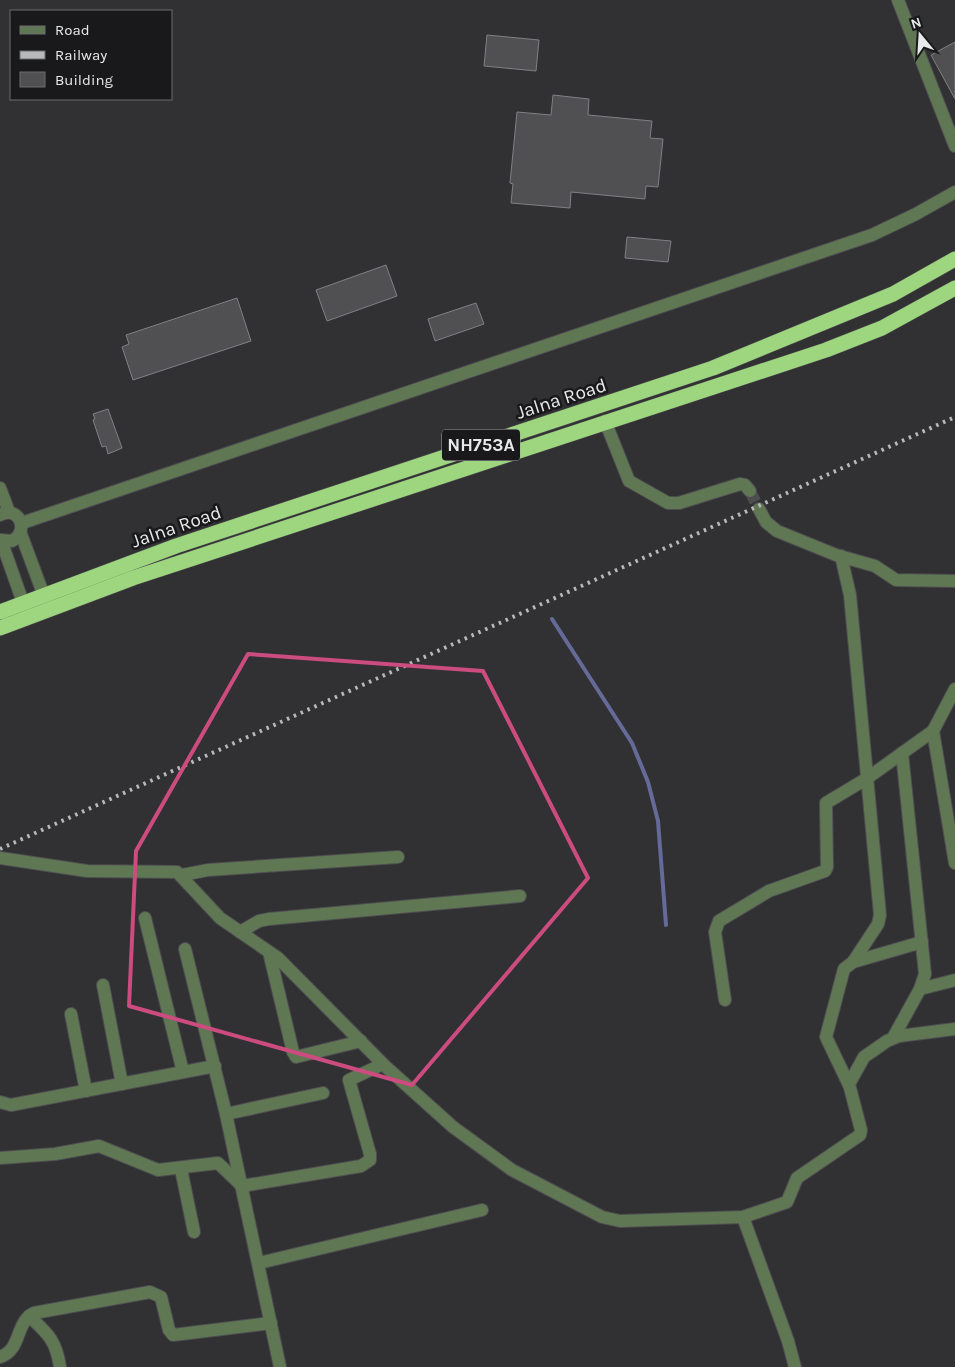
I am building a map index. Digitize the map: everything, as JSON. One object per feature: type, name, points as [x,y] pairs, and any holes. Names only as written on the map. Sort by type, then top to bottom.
[{"type":"highway","name":"Jalna Road","points":[[0,612],[25,610],[176,546],[713,368],[892,294],[955,259]]},
{"type":"highway","name":"Jalna Road","points":[[47,602],[133,578],[835,346],[882,328],[955,288]]},
{"type":"highway","name":"Jalna Road","points":[[0,628],[25,610]]},
{"type":"street","points":[[898,0],[955,146]]},
{"type":"street","points":[[25,610],[0,540],[12,541],[21,528],[872,235],[916,214],[955,192]]},
{"type":"street","points":[[605,421],[630,481],[668,503],[679,503],[740,484],[745,485],[750,491]]},
{"type":"street","points":[[0,488],[4,514],[15,514],[47,602]]},
{"type":"street","points":[[759,509],[766,522],[777,531],[841,556],[875,566],[896,580],[955,581]]},
{"type":"street","points":[[0,858],[87,871],[171,871],[182,875],[214,913],[269,952],[383,1064],[453,1127],[505,1166],[602,1217],[620,1221],[743,1217],[761,1212],[787,1202],[797,1178],[860,1135],[861,1130],[850,1085],[826,1037],[844,969],[853,962],[878,924],[880,915],[850,595],[841,556]]},
{"type":"street","points":[[725,1000],[716,932],[719,922],[769,891],[825,871],[827,867],[826,803],[866,779],[933,730],[955,690]]},
{"type":"street","points":[[933,730],[955,863]]},
{"type":"street","points":[[893,1038],[920,989],[925,974],[902,753]]},
{"type":"street","points":[[182,875],[208,870],[398,857]]},
{"type":"street","points":[[240,932],[259,921],[269,919],[520,896]]},
{"type":"street","points":[[145,918],[183,1072]]},
{"type":"street","points":[[853,962],[922,942]]},
{"type":"street","points":[[185,949],[226,1114],[280,1367]]},
{"type":"street","points":[[269,952],[294,1055],[299,1057],[361,1041]]},
{"type":"street","points":[[920,989],[955,980]]},
{"type":"street","points":[[103,986],[122,1084]]},
{"type":"street","points":[[71,1014],[86,1091]]},
{"type":"street","points":[[850,1085],[850,1079],[864,1057],[893,1038],[955,1029]]},
{"type":"street","points":[[242,1186],[367,1164],[370,1154],[348,1080],[383,1064]]},
{"type":"street","points":[[0,1102],[11,1105],[215,1066]]},
{"type":"street","points":[[226,1114],[323,1093]]},
{"type":"street","points":[[0,1158],[55,1154],[99,1146],[152,1169],[164,1171],[218,1163],[242,1186]]},
{"type":"street","points":[[181,1169],[194,1232]]},
{"type":"street","points":[[259,1263],[482,1210]]},
{"type":"street","points":[[743,1217],[788,1341],[795,1367]]},
{"type":"street","points":[[28,1316],[150,1292],[161,1297],[172,1335],[271,1323]]},
{"type":"street","points":[[0,1356],[8,1354],[14,1347],[28,1316]]},
{"type":"street","points":[[28,1316],[52,1338],[57,1350],[60,1367]]},
{"type":"highlighted area","points":[[248,654],[483,671],[588,878],[412,1085],[129,1006],[136,851]]},
{"type":"building","points":[[487,35],[539,40],[536,71],[484,66]]},
{"type":"building","points":[[955,42],[955,99],[931,55]]},
{"type":"building","points":[[553,95],[589,99],[588,115],[652,121],[650,138],[663,139],[658,187],[646,186],[645,199],[571,192],[570,208],[511,203],[513,184],[510,183],[517,112],[551,115]]},
{"type":"building","points":[[627,237],[671,241],[668,262],[625,258]]},
{"type":"building","points":[[386,265],[397,296],[327,321],[316,290]]},
{"type":"building","points":[[237,298],[251,341],[133,380],[122,347],[129,344],[126,335]]},
{"type":"building","points":[[476,303],[484,324],[435,341],[428,319]]},
{"type":"building","points":[[108,409],[122,448],[108,454],[106,446],[102,447],[93,420],[95,419],[93,414]]},
{"type":"waterway","points":[[552,619],[632,743],[648,782],[658,821],[666,925]]},
{"type":"tunnel","points":[[750,491],[759,509]]},
{"type":"railway","points":[[0,849],[955,417]]}]
